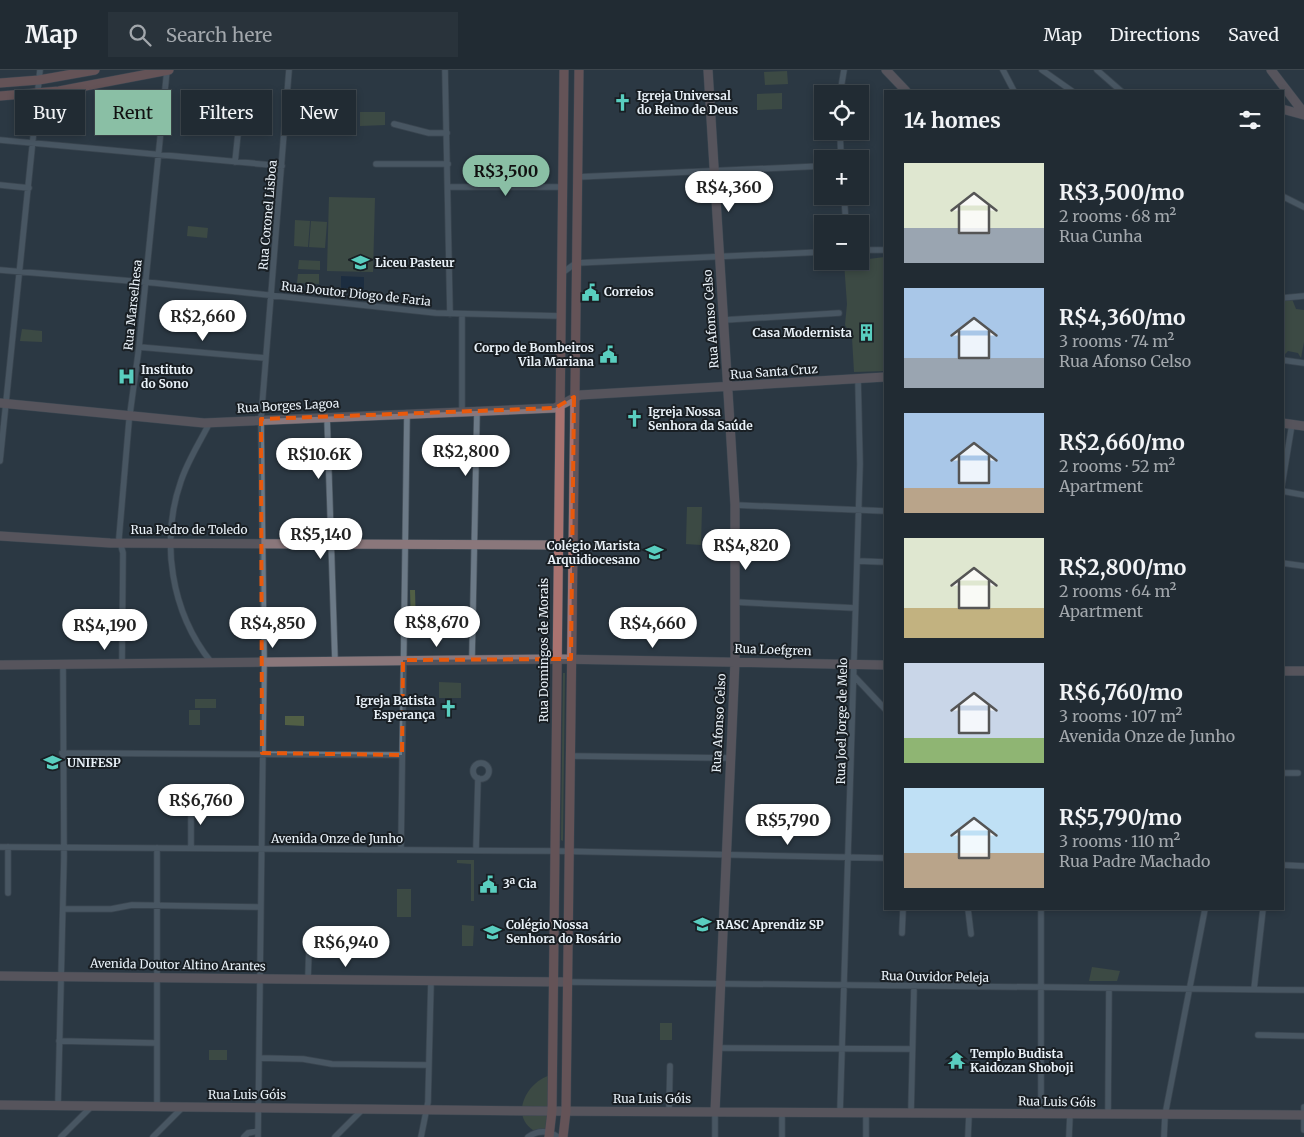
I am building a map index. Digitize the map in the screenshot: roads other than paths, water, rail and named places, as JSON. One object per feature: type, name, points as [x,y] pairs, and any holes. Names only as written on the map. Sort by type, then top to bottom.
[{"type":"main road","points":[[0,83],[39,80],[95,70]]},
{"type":"main road","points":[[60,90],[167,70]]},
{"type":"main road","name":"Rua Domingos de Morais","points":[[549,1135],[552,1111],[564,70]]},
{"type":"main road","points":[[562,1137],[566,1111],[579,70]]},
{"type":"main road","points":[[0,96],[15,95]]},
{"type":"street","points":[[38,90],[40,70]]},
{"type":"street","name":"Rua Marselhesa","points":[[122,662],[123,553],[120,543],[130,415],[139,347],[167,70]]},
{"type":"street","name":"Rua Coronel Lisboa","points":[[258,1134],[264,661],[261,419],[288,70]]},
{"type":"street","points":[[445,70],[450,314]]},
{"type":"street","name":"Rua Afonso Celso","points":[[708,70],[734,505],[735,662],[715,1137]]},
{"type":"street","points":[[842,85],[844,70]]},
{"type":"street","points":[[886,70],[905,90]]},
{"type":"street","points":[[1003,70],[1013,90]]},
{"type":"street","points":[[1042,70],[1071,90]]},
{"type":"street","points":[[1097,70],[1120,90]]},
{"type":"street","points":[[1271,70],[1282,89]]},
{"type":"street","points":[[1284,91],[1304,114]]},
{"type":"street","points":[[1284,109],[1304,114]]},
{"type":"street","points":[[394,124],[428,133],[447,133]]},
{"type":"street","points":[[0,461],[3,403],[35,135]]},
{"type":"street","points":[[235,162],[238,135]]},
{"type":"street","points":[[0,140],[282,166]]},
{"type":"street","points":[[376,164],[448,164]]},
{"type":"street","points":[[577,177],[814,166]]},
{"type":"street","points":[[0,185],[29,188]]},
{"type":"street","points":[[448,186],[563,186]]},
{"type":"street","points":[[1284,197],[1304,207]]},
{"type":"street","points":[[869,250],[884,250]]},
{"type":"street","points":[[562,273],[576,263],[814,252]]},
{"type":"street","name":"Rua Doutor Diogo de Faria","points":[[0,270],[145,282],[462,315],[561,316]]},
{"type":"street","points":[[1284,298],[1302,296]]},
{"type":"street","points":[[724,320],[839,313]]},
{"type":"street","points":[[462,315],[462,411]]},
{"type":"street","points":[[139,347],[265,358]]},
{"type":"street","points":[[1284,360],[1304,363]]},
{"type":"street","name":"Rua Santa Cruz","points":[[574,397],[884,377]]},
{"type":"street","name":"Rua Joel Jorge de Melo","points":[[840,1113],[860,464],[858,379]]},
{"type":"street","name":"Rua Borges Lagoa","points":[[3,403],[210,422],[555,408],[574,397]]},
{"type":"street","points":[[472,659],[477,410]]},
{"type":"street","points":[[401,849],[406,413]]},
{"type":"street","points":[[327,416],[335,661]]},
{"type":"street","points":[[210,422],[181,480],[173,511],[171,543],[174,580],[180,607],[190,632],[211,662]]},
{"type":"street","points":[[1284,423],[1304,426]]},
{"type":"street","points":[[1284,473],[1292,424]]},
{"type":"street","points":[[1284,491],[1304,495]]},
{"type":"street","points":[[734,505],[884,511]]},
{"type":"street","name":"Rua Pedro de Toledo","points":[[0,536],[120,543],[558,544]]},
{"type":"street","points":[[857,561],[884,562]]},
{"type":"street","points":[[1284,563],[1304,566]]},
{"type":"street","points":[[734,602],[855,608]]},
{"type":"street","name":"Rua Loefgren","points":[[0,665],[122,662],[571,659],[884,665]]},
{"type":"street","points":[[58,1105],[64,848],[62,753],[64,664]]},
{"type":"street","points":[[1284,671],[1304,670]]},
{"type":"street","points":[[854,676],[884,708]]},
{"type":"street","points":[[62,753],[402,755]]},
{"type":"street","points":[[570,756],[730,758]]},
{"type":"street","points":[[1284,773],[1298,773]]},
{"type":"street","points":[[476,850],[478,778]]},
{"type":"street","points":[[191,803],[191,848]]},
{"type":"street","name":"Avenida Onze de Junho","points":[[0,847],[401,849],[884,858]]},
{"type":"street","points":[[8,847],[8,893]]},
{"type":"street","points":[[156,848],[157,1107]]},
{"type":"street","points":[[1284,865],[1304,866]]},
{"type":"street","points":[[63,909],[111,910],[128,905],[260,907]]},
{"type":"street","points":[[902,933],[903,910]]},
{"type":"street","points":[[968,910],[970,934]]},
{"type":"street","points":[[1041,910],[1041,1114]]},
{"type":"street","points":[[1164,1137],[1165,1115],[1205,910]]},
{"type":"street","points":[[1254,989],[1263,910]]},
{"type":"street","points":[[308,979],[309,947]]},
{"type":"street","name":"Avenida Doutor Altino Arantes","points":[[0,976],[567,982]]},
{"type":"street","points":[[422,1137],[427,1109],[431,981]]},
{"type":"street","name":"Rua Ouvidor Peleja","points":[[567,982],[1304,990]]},
{"type":"street","points":[[911,1113],[914,987]]},
{"type":"street","points":[[1108,988],[1108,1115]]},
{"type":"street","points":[[1258,1036],[1304,1036]]},
{"type":"street","points":[[59,1041],[156,1043]]},
{"type":"street","points":[[718,1048],[912,1048]]},
{"type":"street","points":[[259,1058],[303,1059],[326,1063],[428,1065]]},
{"type":"street","points":[[669,1112],[670,1066]]},
{"type":"street","name":"Rua Luis Góis","points":[[0,1105],[1108,1115],[1304,1112]]},
{"type":"street","points":[[61,1137],[92,1106]]},
{"type":"street","points":[[153,1137],[182,1107]]},
{"type":"street","points":[[334,1137],[364,1108]]},
{"type":"street","points":[[1304,1112],[1304,1130]]},
{"type":"street","points":[[782,1113],[782,1137]]},
{"type":"street","points":[[866,1113],[866,1137]]},
{"type":"street","points":[[968,1137],[969,1114]]},
{"type":"street","points":[[1069,1137],[1070,1114]]},
{"type":"street","points":[[244,1137],[248,1133],[258,1134]]},
{"type":"street","points":[[528,1137],[534,1133],[558,1137]]},
{"type":"water","points":[[341,276],[364,277],[364,289],[341,288]]},
{"type":"place","name":"Igreja Universal do Reino de Deus","points":[[623,103]]},
{"type":"place","name":"Liceu Pasteur","points":[[361,263]]},
{"type":"place","name":"Correios","points":[[590,292]]},
{"type":"place","name":"Casa Modernista","points":[[866,333]]},
{"type":"place","name":"Corpo de Bombeiros Vila Mariana","points":[[608,355]]},
{"type":"place","name":"Instituto do Sono","points":[[127,377]]},
{"type":"place","name":"Igreja Nossa Senhora da Saúde","points":[[634,419]]},
{"type":"place","name":"Colégio Marista Arquidiocesano","points":[[654,553]]},
{"type":"place","name":"Igreja Batista Esperança","points":[[449,708]]},
{"type":"place","name":"UNIFESP","points":[[53,763]]},
{"type":"place","name":"3ª Cia","points":[[489,884]]},
{"type":"place","name":"RASC Aprendiz SP","points":[[702,925]]},
{"type":"place","name":"Colégio Nossa Senhora do Rosário","points":[[492,932]]},
{"type":"place","name":"Templo Budista Kaidozan Shoboji","points":[[956,1061]]}]
